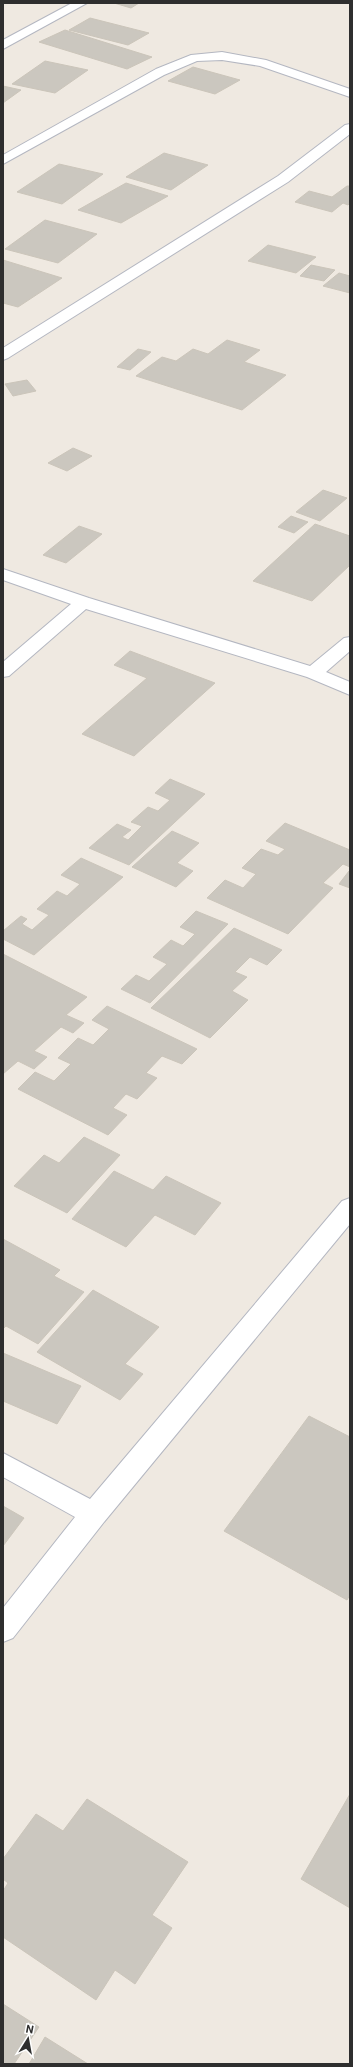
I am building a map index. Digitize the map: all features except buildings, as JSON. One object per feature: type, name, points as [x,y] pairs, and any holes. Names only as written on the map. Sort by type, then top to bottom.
[{"type":"street","points":[[3,45],[81,3]]},
{"type":"street","points":[[3,160],[160,72],[195,58],[222,56],[262,63],[350,93]]},
{"type":"street","points":[[3,355],[283,179],[350,128]]},
{"type":"street","points":[[3,574],[83,602],[313,673],[350,689]]},
{"type":"street","points":[[3,672],[83,602]]},
{"type":"street","points":[[313,673],[350,642]]},
{"type":"street","points":[[3,1629],[94,1514],[350,1207]]},
{"type":"street","points":[[3,1464],[94,1514]]}]
